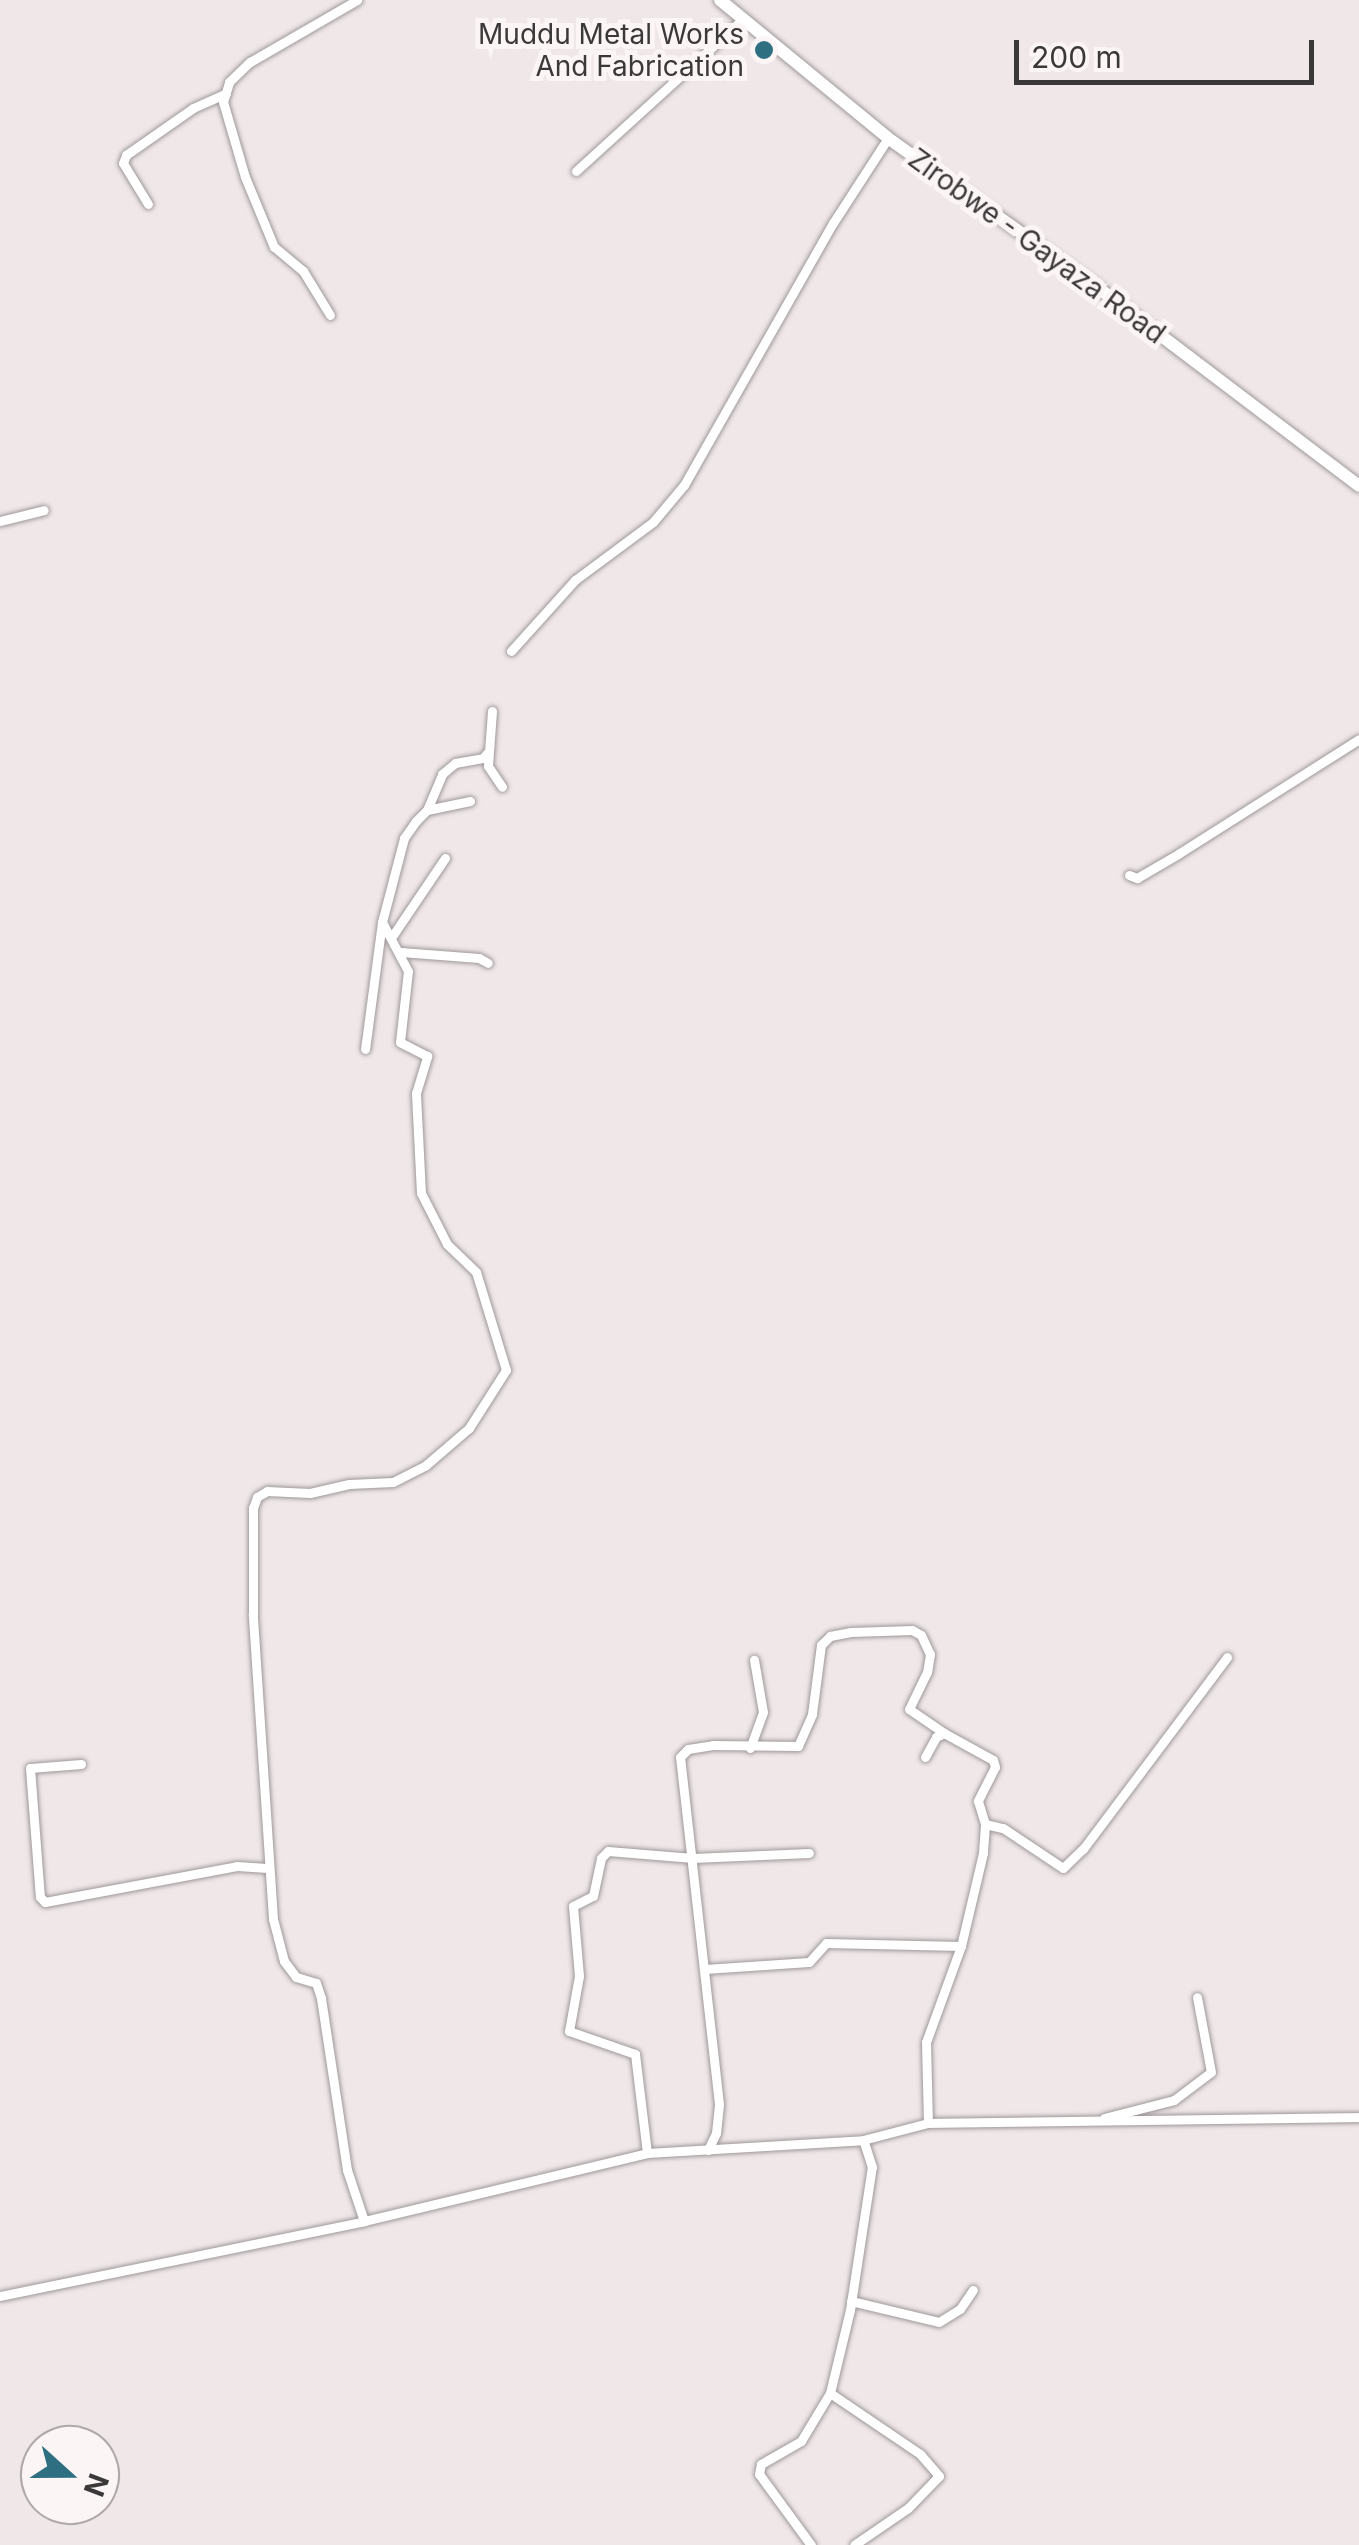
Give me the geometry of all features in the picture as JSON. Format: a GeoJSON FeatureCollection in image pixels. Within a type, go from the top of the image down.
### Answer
{"type":"FeatureCollection","features":[{"type":"Feature","properties":{"kind":"street"},"geometry":{"type":"LineString","coordinates":[[330,314],[303,271],[274,248],[260,218],[224,108],[234,76],[250,62],[357,0]]}},
{"type":"Feature","properties":{"kind":"street","name":"Zirobwe - Gayaza Road"},"geometry":{"type":"LineString","coordinates":[[720,0],[888,138],[1094,284],[1359,486]]}},
{"type":"Feature","properties":{"kind":"street"},"geometry":{"type":"LineString","coordinates":[[576,171],[744,18]]}},
{"type":"Feature","properties":{"kind":"street"},"geometry":{"type":"LineString","coordinates":[[148,204],[123,163],[126,156],[193,108],[226,93]]}},
{"type":"Feature","properties":{"kind":"street"},"geometry":{"type":"LineString","coordinates":[[511,651],[574,580],[653,522],[684,484],[797,284],[888,138]]}},
{"type":"Feature","properties":{"kind":"street"},"geometry":{"type":"LineString","coordinates":[[0,521],[44,510]]}},
{"type":"Feature","properties":{"kind":"street"},"geometry":{"type":"LineString","coordinates":[[492,711],[488,766],[502,788]]}},
{"type":"Feature","properties":{"kind":"street"},"geometry":{"type":"LineString","coordinates":[[1130,875],[1137,878],[1178,854],[1359,739]]}},
{"type":"Feature","properties":{"kind":"street"},"geometry":{"type":"LineString","coordinates":[[365,1049],[382,922],[404,838],[426,810],[442,774],[456,763],[484,758],[487,754]]}},
{"type":"Feature","properties":{"kind":"street"},"geometry":{"type":"LineString","coordinates":[[426,810],[470,801]]}},
{"type":"Feature","properties":{"kind":"street"},"geometry":{"type":"LineString","coordinates":[[392,935],[445,858]]}},
{"type":"Feature","properties":{"kind":"street"},"geometry":{"type":"LineString","coordinates":[[364,2221],[348,2170],[322,1998],[316,1983],[296,1977],[284,1961],[273,1919],[253,1614],[253,1508],[257,1497],[267,1491],[310,1493],[349,1484],[392,1482],[426,1465],[468,1428],[506,1370],[476,1272],[446,1244],[422,1193],[416,1093],[427,1056],[400,1042],[408,971],[382,922]]}},
{"type":"Feature","properties":{"kind":"street"},"geometry":{"type":"LineString","coordinates":[[401,952],[447,954],[488,963]]}},
{"type":"Feature","properties":{"kind":"street"},"geometry":{"type":"LineString","coordinates":[[708,2150],[716,2133],[719,2104],[680,1757],[688,1749],[713,1745],[798,1746],[812,1714],[821,1644],[830,1636],[850,1632],[912,1630],[921,1635],[930,1654],[927,1672],[909,1709],[992,1760],[994,1767],[978,1802],[985,1824],[983,1853],[961,1946],[926,2042],[928,2123]]}},
{"type":"Feature","properties":{"kind":"street"},"geometry":{"type":"LineString","coordinates":[[985,1824],[1003,1828],[1063,1868],[1083,1849],[1227,1657]]}},
{"type":"Feature","properties":{"kind":"street"},"geometry":{"type":"LineString","coordinates":[[750,1748],[763,1712],[754,1660]]}},
{"type":"Feature","properties":{"kind":"street"},"geometry":{"type":"LineString","coordinates":[[926,1757],[936,1737],[944,1733]]}},
{"type":"Feature","properties":{"kind":"street"},"geometry":{"type":"LineString","coordinates":[[80,1764],[30,1768],[40,1897],[45,1902],[168,1876],[237,1866],[267,1868]]}},
{"type":"Feature","properties":{"kind":"street"},"geometry":{"type":"LineString","coordinates":[[647,2154],[635,2054],[569,2031],[579,1976],[572,1906],[593,1896],[608,1850],[693,1858],[809,1853]]}},
{"type":"Feature","properties":{"kind":"street"},"geometry":{"type":"LineString","coordinates":[[705,1970],[809,1962],[826,1943],[961,1946]]}},
{"type":"Feature","properties":{"kind":"street"},"geometry":{"type":"LineString","coordinates":[[1102,2119],[1120,2111],[1174,2100],[1211,2072],[1197,1997]]}},
{"type":"Feature","properties":{"kind":"street"},"geometry":{"type":"LineString","coordinates":[[0,2296],[364,2221],[647,2154],[864,2140],[928,2123],[1359,2117]]}},
{"type":"Feature","properties":{"kind":"street"},"geometry":{"type":"LineString","coordinates":[[811,2545],[759,2474],[761,2464],[801,2441],[830,2393],[851,2301],[872,2167],[864,2140]]}},
{"type":"Feature","properties":{"kind":"street"},"geometry":{"type":"LineString","coordinates":[[851,2301],[939,2322],[960,2310],[973,2290]]}},
{"type":"Feature","properties":{"kind":"street"},"geometry":{"type":"LineString","coordinates":[[830,2393],[920,2454],[939,2476],[908,2508],[854,2545]]}},
{"type":"Feature","properties":{"kind":"place","name":"Muddu Metal Works And Fabrication"},"geometry":{"type":"Point","coordinates":[764,50]}}]}
